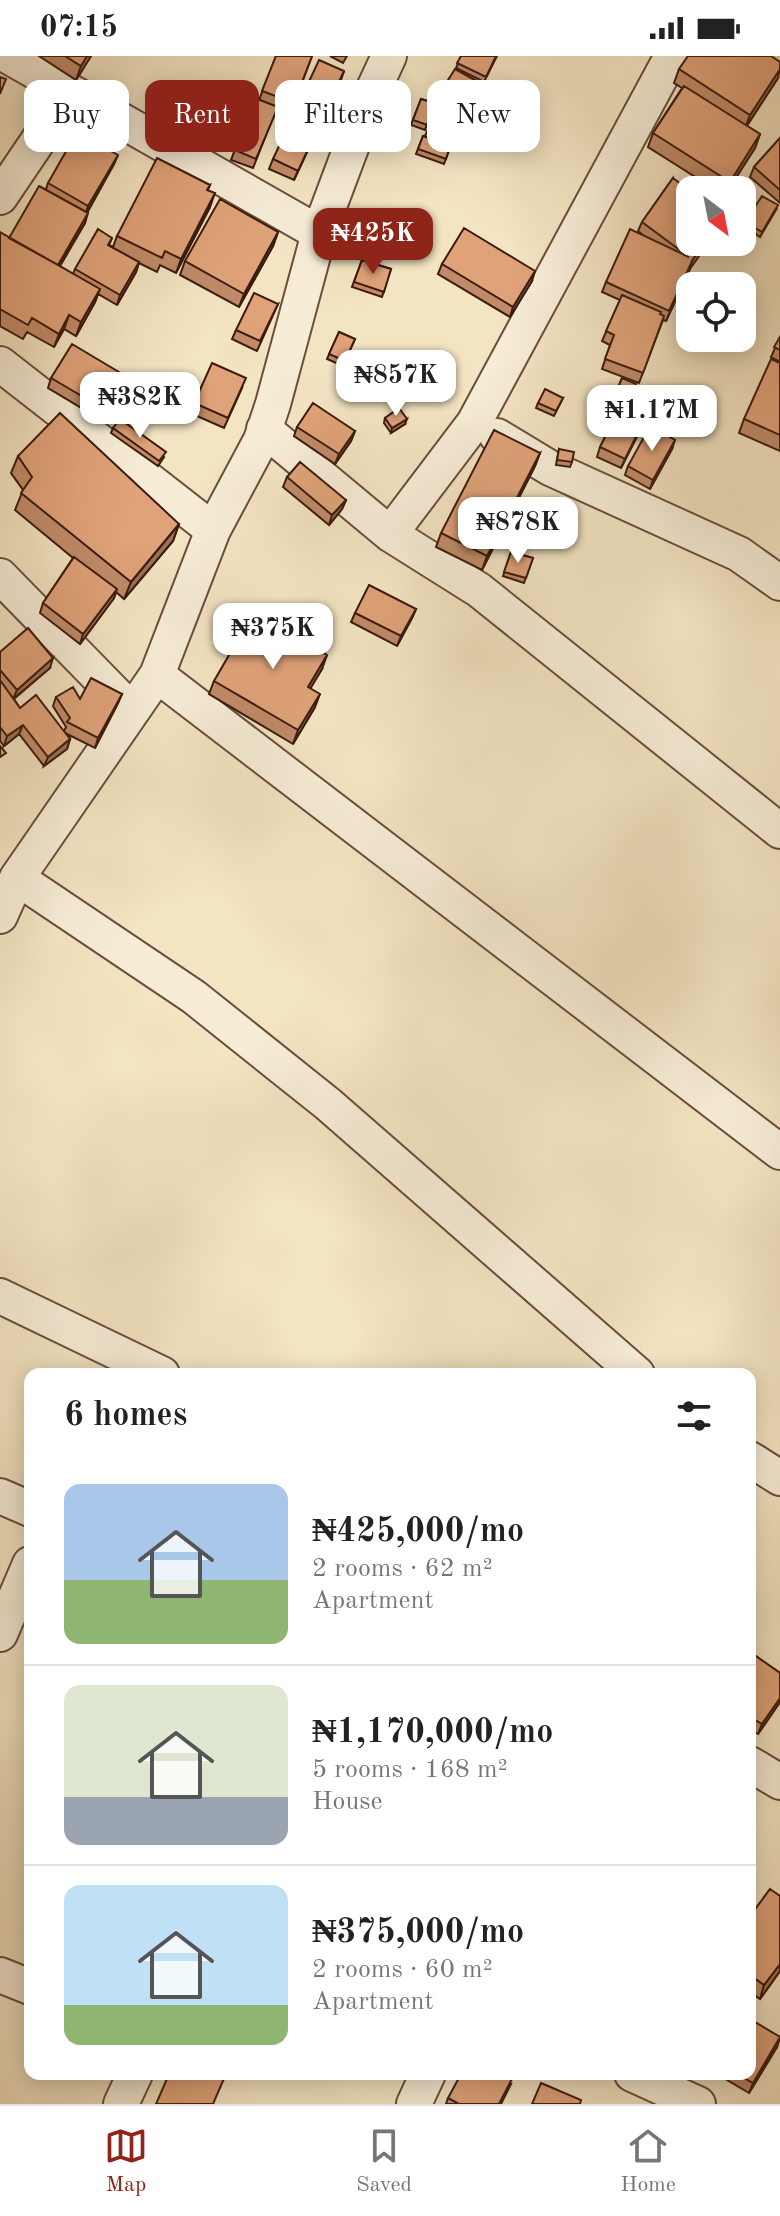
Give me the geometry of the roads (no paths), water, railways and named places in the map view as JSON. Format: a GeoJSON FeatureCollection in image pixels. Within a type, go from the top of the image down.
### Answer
{"type":"FeatureCollection","features":[{"type":"Feature","properties":{"kind":"street"},"geometry":{"type":"LineString","coordinates":[[8,56],[50,80]]}},
{"type":"Feature","properties":{"kind":"street"},"geometry":{"type":"LineString","coordinates":[[0,916],[17,878],[157,675],[213,530],[261,440],[319,233],[370,97],[389,56]]}},
{"type":"Feature","properties":{"kind":"street"},"geometry":{"type":"LineString","coordinates":[[390,534],[474,423],[672,56]]}},
{"type":"Feature","properties":{"kind":"street"},"geometry":{"type":"LineString","coordinates":[[129,125],[319,233]]}},
{"type":"Feature","properties":{"kind":"street"},"geometry":{"type":"LineString","coordinates":[[0,197],[30,152]]}},
{"type":"Feature","properties":{"kind":"street"},"geometry":{"type":"LineString","coordinates":[[0,364],[213,530]]}},
{"type":"Feature","properties":{"kind":"street"},"geometry":{"type":"LineString","coordinates":[[474,423],[550,468],[739,554],[780,583]]}},
{"type":"Feature","properties":{"kind":"street"},"geometry":{"type":"LineString","coordinates":[[264,429],[390,534],[479,590],[780,831]]}},
{"type":"Feature","properties":{"kind":"street"},"geometry":{"type":"LineString","coordinates":[[0,576],[131,710]]}},
{"type":"Feature","properties":{"kind":"street"},"geometry":{"type":"LineString","coordinates":[[157,675],[780,1152]]}},
{"type":"Feature","properties":{"kind":"street"},"geometry":{"type":"LineString","coordinates":[[17,878],[194,997],[328,1104],[630,1368]]}},
{"type":"Feature","properties":{"kind":"street"},"geometry":{"type":"LineString","coordinates":[[0,1296],[150,1368]]}},
{"type":"Feature","properties":{"kind":"street"},"geometry":{"type":"LineString","coordinates":[[756,1463],[780,1478]]}},
{"type":"Feature","properties":{"kind":"street"},"geometry":{"type":"LineString","coordinates":[[0,1496],[24,1506]]}},
{"type":"Feature","properties":{"kind":"street"},"geometry":{"type":"LineString","coordinates":[[0,1634],[16,1582]]}},
{"type":"Feature","properties":{"kind":"street"},"geometry":{"type":"LineString","coordinates":[[756,1768],[780,1782]]}},
{"type":"Feature","properties":{"kind":"street"},"geometry":{"type":"LineString","coordinates":[[0,1975],[24,1985]]}},
{"type":"Feature","properties":{"kind":"street"},"geometry":{"type":"LineString","coordinates":[[121,2104],[132,2080]]}},
{"type":"Feature","properties":{"kind":"street"},"geometry":{"type":"LineString","coordinates":[[414,2104],[425,2080]]}},
{"type":"Feature","properties":{"kind":"street"},"geometry":{"type":"LineString","coordinates":[[645,2080],[698,2104]]}}]}
